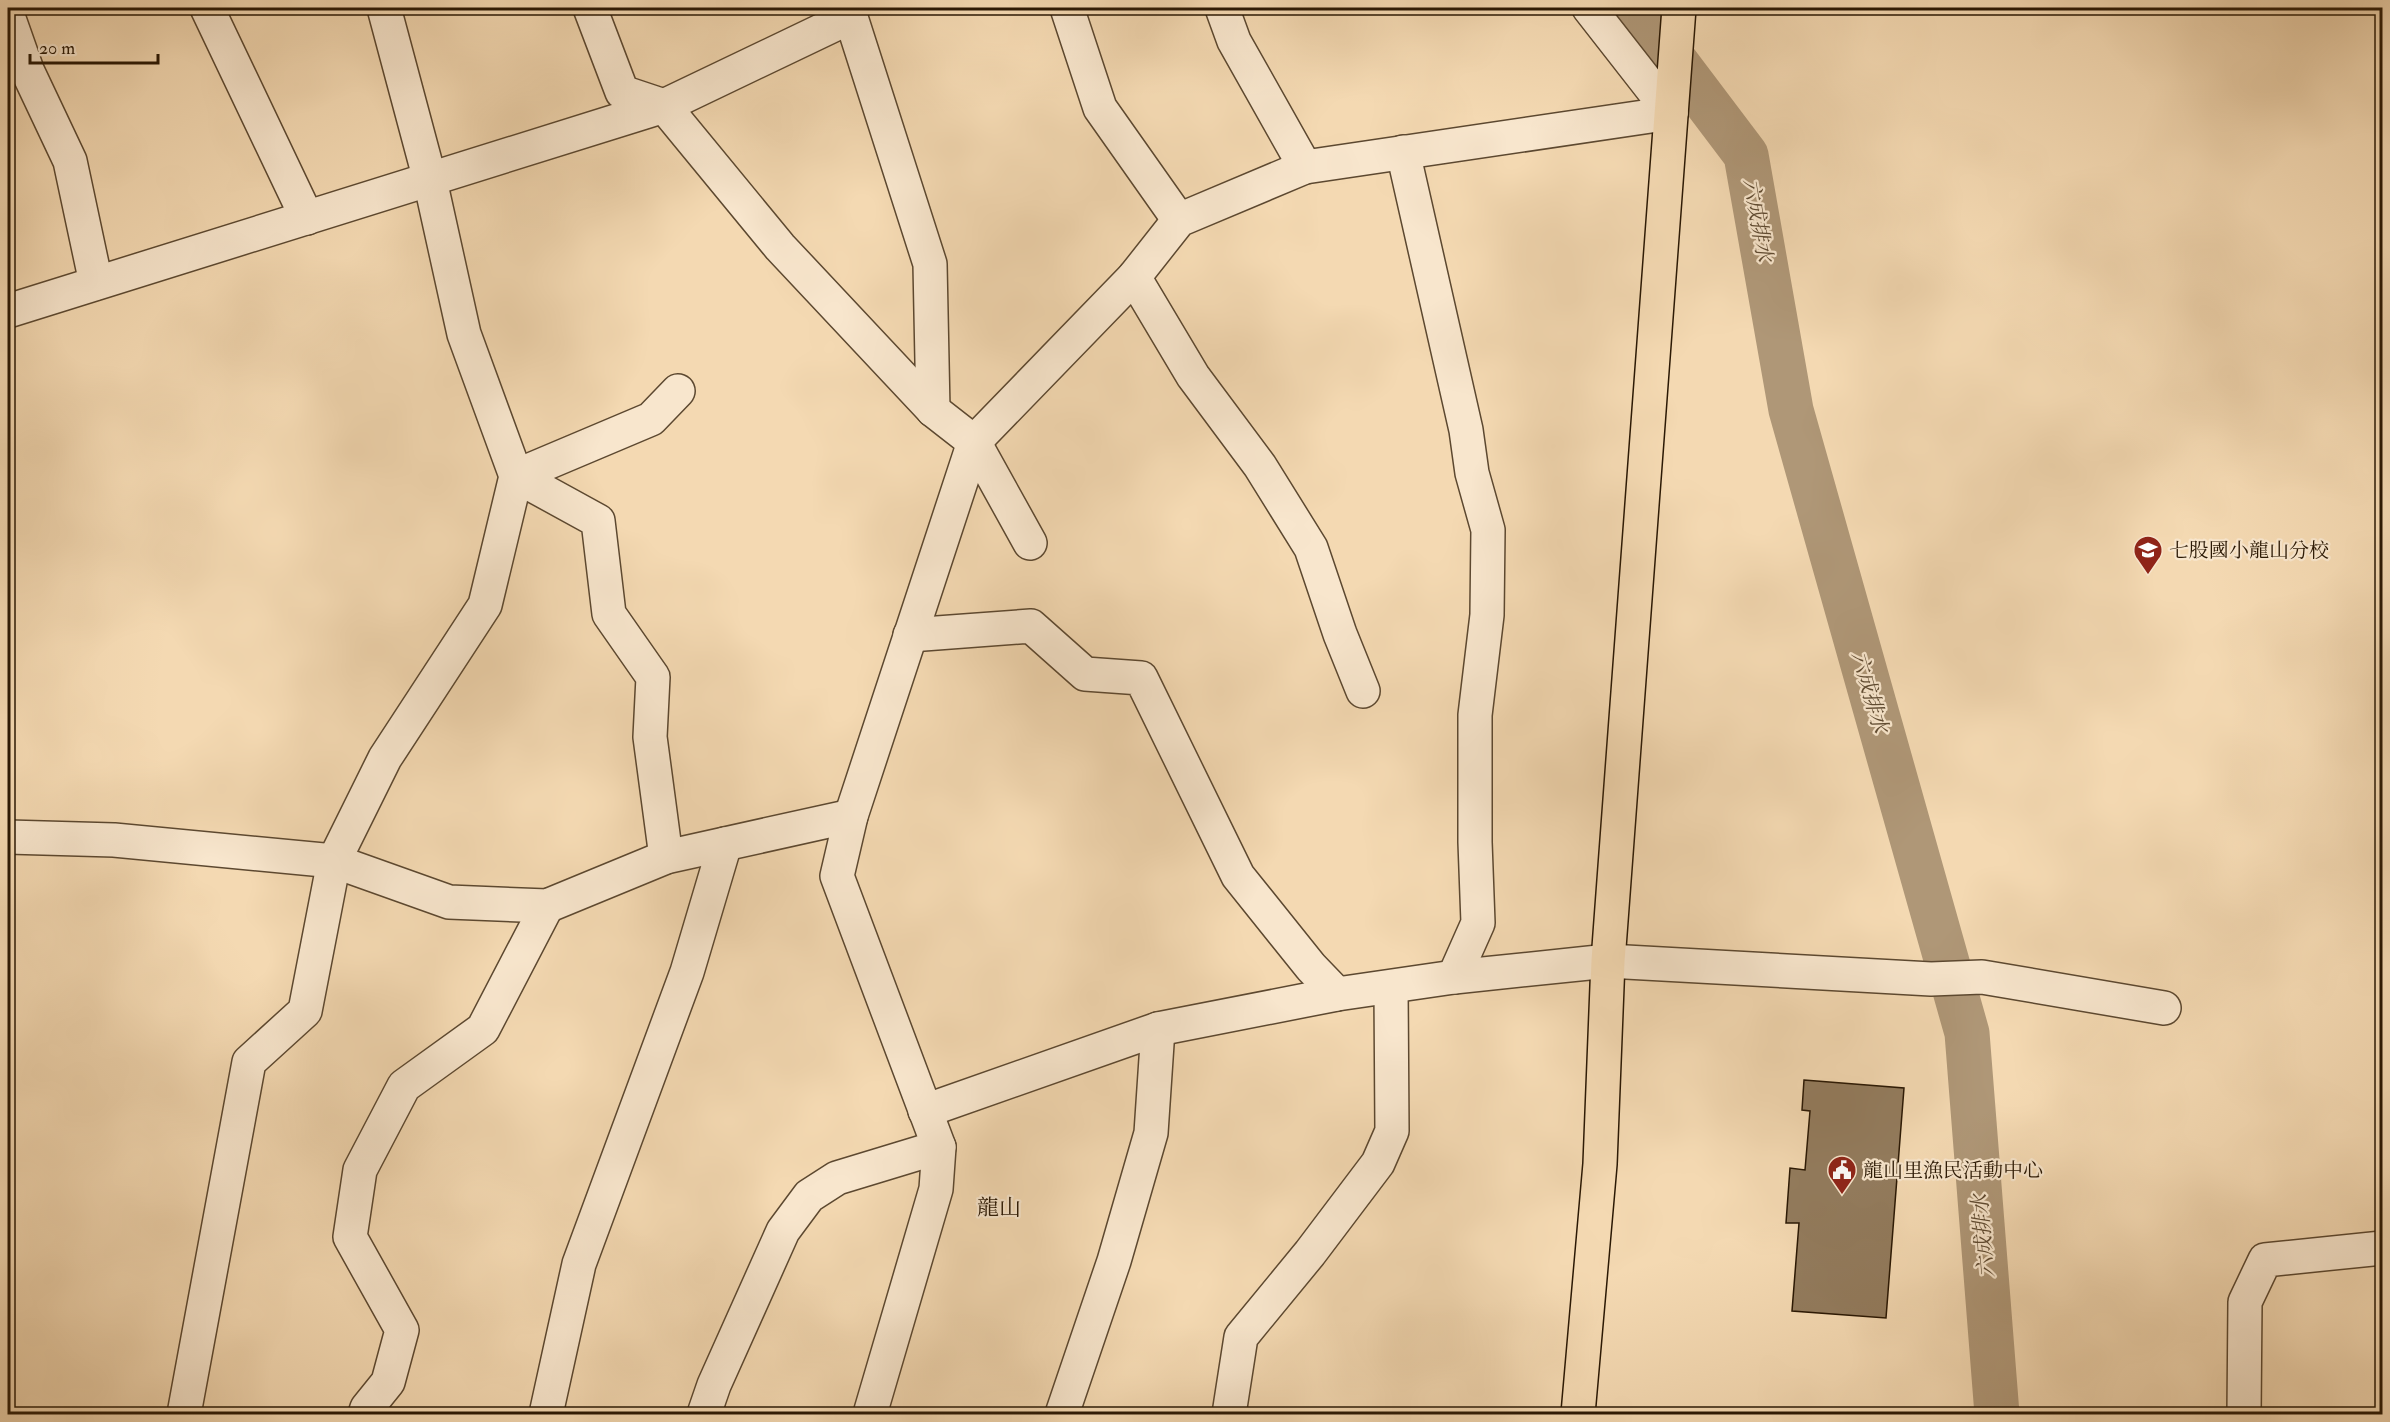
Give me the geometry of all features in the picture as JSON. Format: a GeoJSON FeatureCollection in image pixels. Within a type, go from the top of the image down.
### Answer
{"type":"FeatureCollection","features":[{"type":"Feature","properties":{"kind":"main road"},"geometry":{"type":"LineString","coordinates":[[1578,1414],[1600,1164],[1608,961],[1679,8]]}},
{"type":"Feature","properties":{"kind":"lane"},"geometry":{"type":"LineString","coordinates":[[207,8],[307,218]]}},
{"type":"Feature","properties":{"kind":"lane"},"geometry":{"type":"LineString","coordinates":[[184,1414],[249,1062],[305,1011],[334,861],[385,758],[485,605],[516,476],[464,334],[430,180],[384,8]]}},
{"type":"Feature","properties":{"kind":"lane"},"geometry":{"type":"LineString","coordinates":[[590,8],[622,92],[664,106],[780,247],[933,410],[975,442],[1030,543]]}},
{"type":"Feature","properties":{"kind":"lane"},"geometry":{"type":"LineString","coordinates":[[1067,8],[1100,108],[1179,220]]}},
{"type":"Feature","properties":{"kind":"lane"},"geometry":{"type":"LineString","coordinates":[[1222,8],[1234,40],[1305,166]]}},
{"type":"Feature","properties":{"kind":"lane"},"geometry":{"type":"LineString","coordinates":[[870,1414],[936,1189],[939,1147],[837,876],[851,816],[975,442],[1134,277],[1179,220],[1305,166],[1671,113],[1589,8]]}},
{"type":"Feature","properties":{"kind":"lane"},"geometry":{"type":"LineString","coordinates":[[8,311],[664,106],[849,12],[930,264],[933,410]]}},
{"type":"Feature","properties":{"kind":"lane"},"geometry":{"type":"LineString","coordinates":[[8,16],[27,70],[70,161],[96,283]]}},
{"type":"Feature","properties":{"kind":"lane"},"geometry":{"type":"LineString","coordinates":[[1403,152],[1466,430],[1472,473],[1488,530],[1487,615],[1475,715],[1474,832],[1478,923],[1454,977]]}},
{"type":"Feature","properties":{"kind":"lane"},"geometry":{"type":"LineString","coordinates":[[1134,277],[1193,376],[1260,466],[1311,548],[1340,634],[1363,691]]}},
{"type":"Feature","properties":{"kind":"lane"},"geometry":{"type":"LineString","coordinates":[[516,476],[651,419],[678,391]]}},
{"type":"Feature","properties":{"kind":"lane"},"geometry":{"type":"LineString","coordinates":[[516,476],[598,521],[609,614],[653,677],[650,737],[666,857]]}},
{"type":"Feature","properties":{"kind":"lane"},"geometry":{"type":"LineString","coordinates":[[910,635],[1031,627],[1085,674],[1141,678],[1238,876],[1311,967],[1337,994]]}},
{"type":"Feature","properties":{"kind":"lane"},"geometry":{"type":"LineString","coordinates":[[8,837],[114,840],[334,861],[449,902],[547,906],[666,857],[851,816]]}},
{"type":"Feature","properties":{"kind":"lane"},"geometry":{"type":"LineString","coordinates":[[546,1414],[579,1264],[687,972],[725,844]]}},
{"type":"Feature","properties":{"kind":"lane"},"geometry":{"type":"LineString","coordinates":[[365,1414],[367,1408],[388,1382],[402,1330],[350,1238],[360,1170],[404,1086],[483,1029],[547,906]]}},
{"type":"Feature","properties":{"kind":"lane"},"geometry":{"type":"LineString","coordinates":[[925,1111],[1158,1029],[1337,994],[1391,988],[1454,977],[1608,961],[1931,979],[1982,977],[2164,1008]]}},
{"type":"Feature","properties":{"kind":"lane"},"geometry":{"type":"LineString","coordinates":[[1229,1414],[1241,1337],[1310,1253],[1378,1163],[1392,1131],[1391,988]]}},
{"type":"Feature","properties":{"kind":"lane"},"geometry":{"type":"LineString","coordinates":[[1062,1414],[1113,1261],[1151,1133],[1158,1029]]}},
{"type":"Feature","properties":{"kind":"lane"},"geometry":{"type":"LineString","coordinates":[[704,1414],[714,1385],[783,1231],[809,1196],[837,1178],[939,1147]]}},
{"type":"Feature","properties":{"kind":"lane"},"geometry":{"type":"LineString","coordinates":[[2244,1414],[2245,1302],[2265,1260],[2382,1248]]}},
{"type":"Feature","properties":{"kind":"building","name":"龍山里漁民活動中心"},"geometry":{"type":"Polygon","coordinates":[[[1804,1080],[1904,1088],[1886,1318],[1792,1311],[1799,1223],[1786,1223],[1790,1168],[1805,1170],[1810,1111],[1802,1110],[1804,1080]]]}},
{"type":"Feature","properties":{"kind":"waterway","name":"六成排水"},"geometry":{"type":"LineString","coordinates":[[1635,8],[1746,155],[1791,410],[1967,1033],[1997,1414]]}},
{"type":"Feature","properties":{"kind":"place","name":"七股國小龍山分校"},"geometry":{"type":"Point","coordinates":[2148,576]}},
{"type":"Feature","properties":{"kind":"place","name":"龍山里漁民活動中心"},"geometry":{"type":"Point","coordinates":[1842,1196]}},
{"type":"Feature","properties":{"kind":"district","name":"龍山"},"geometry":{"type":"Point","coordinates":[999,1207]}}]}
